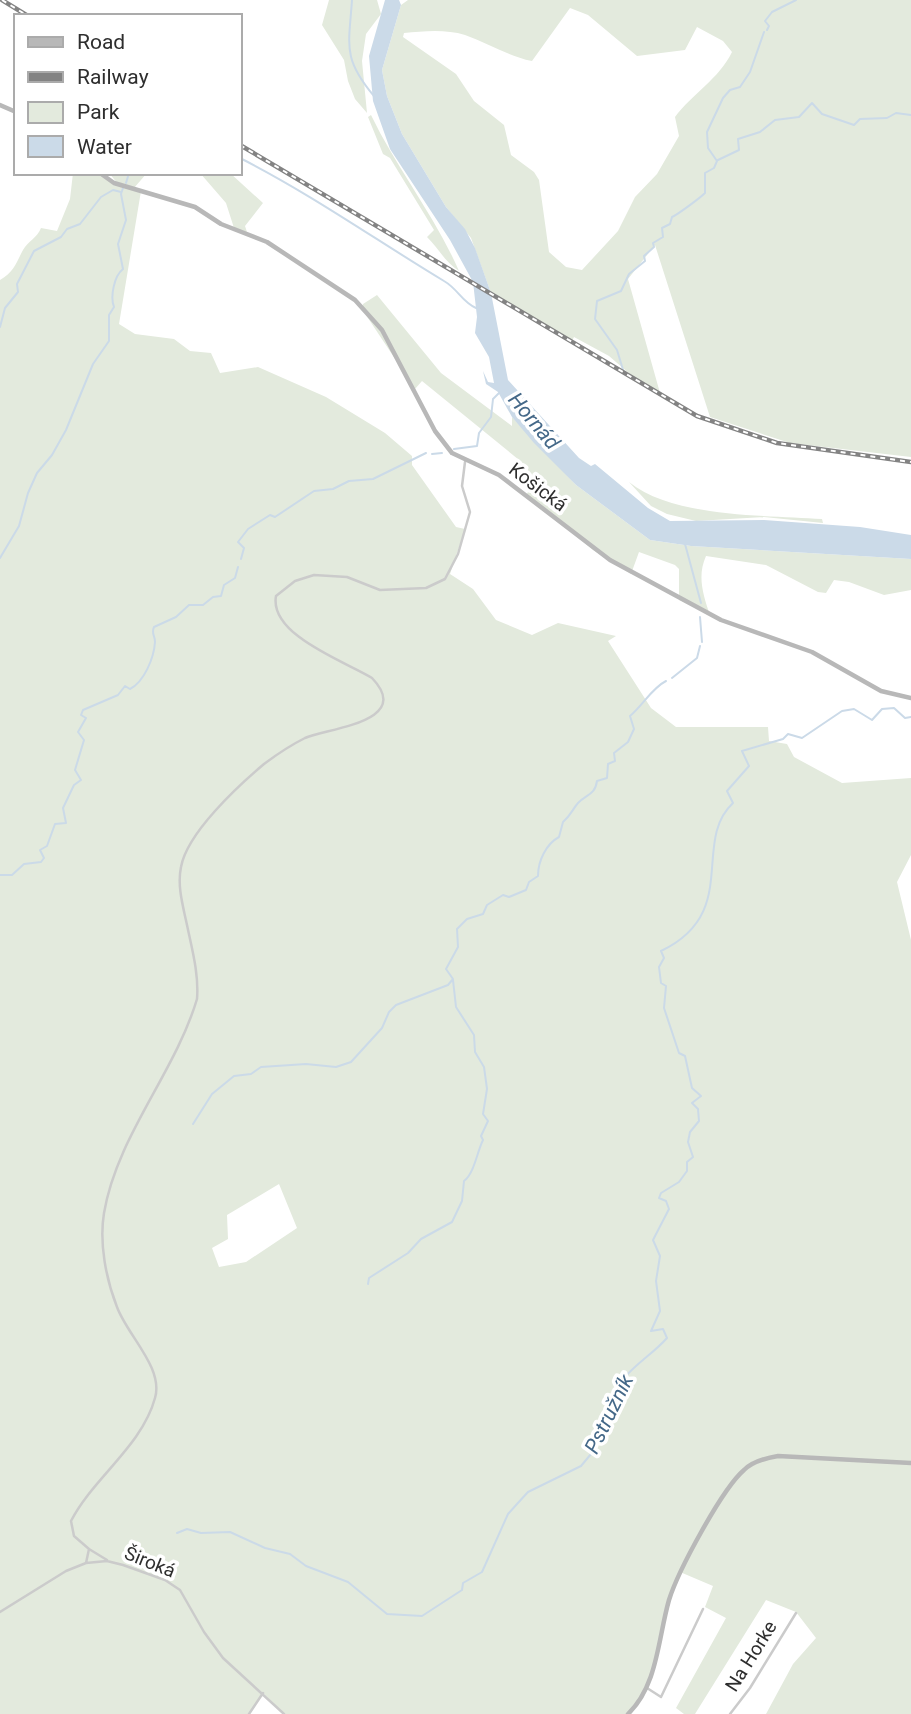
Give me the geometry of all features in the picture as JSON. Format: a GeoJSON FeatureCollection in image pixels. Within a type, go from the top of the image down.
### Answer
{"type":"FeatureCollection","features":[{"type":"Feature","properties":{"kind":"street","name":"Košická"},"geometry":{"type":"LineString","coordinates":[[104,175],[132,189],[176,200],[267,242],[355,300],[382,330],[435,431],[450,451],[466,462],[499,475],[610,560],[698,609],[742,629],[812,652],[881,691],[911,698]]}},
{"type":"Feature","properties":{"kind":"street"},"geometry":{"type":"LineString","coordinates":[[109,1561],[74,1536],[71,1521],[142,1425],[156,1395],[154,1374],[117,1308],[110,1287],[102,1234],[104,1214],[116,1172],[197,999],[195,968],[179,881],[181,865],[194,837],[264,764],[304,738],[365,721],[380,707],[383,697],[380,686],[357,668],[309,646],[276,611],[275,596],[295,581],[314,575],[347,577],[380,590],[426,588],[445,579],[458,554],[470,512],[462,486],[466,462]]}},
{"type":"Feature","properties":{"kind":"street"},"geometry":{"type":"LineString","coordinates":[[628,1714],[647,1688],[668,1604],[680,1572],[744,1469],[762,1459],[778,1456],[911,1463]]}},
{"type":"Feature","properties":{"kind":"street"},"geometry":{"type":"LineString","coordinates":[[86,1563],[89,1549]]}},
{"type":"Feature","properties":{"kind":"street","name":"Široká"},"geometry":{"type":"LineString","coordinates":[[0,1612],[66,1571],[86,1563],[109,1561],[177,1588],[223,1658],[239,1676],[263,1692],[284,1714]]}},
{"type":"Feature","properties":{"kind":"street"},"geometry":{"type":"LineString","coordinates":[[647,1688],[661,1696],[704,1609]]}},
{"type":"Feature","properties":{"kind":"street","name":"Na Horke"},"geometry":{"type":"LineString","coordinates":[[730,1714],[750,1688],[796,1614]]}},
{"type":"Feature","properties":{"kind":"street"},"geometry":{"type":"LineString","coordinates":[[249,1714],[263,1692]]}},
{"type":"Feature","properties":{"kind":"green space"},"geometry":{"type":"Polygon","coordinates":[[[329,0],[377,0],[381,14],[366,34],[362,61],[367,113],[355,99],[344,60],[322,25],[329,0]]]}},
{"type":"Feature","properties":{"kind":"green space"},"geometry":{"type":"Polygon","coordinates":[[[408,0],[911,0],[911,457],[790,443],[710,417],[655,245],[628,279],[660,393],[631,375],[609,356],[574,337],[572,341],[491,293],[471,238],[446,207],[402,134],[387,96],[382,70],[401,5],[408,0]],[[570,8],[532,61],[458,33],[404,33],[403,37],[456,74],[474,101],[504,125],[511,155],[534,172],[539,180],[549,252],[566,267],[582,270],[618,231],[635,197],[657,174],[679,136],[675,117],[713,78],[732,52],[723,41],[697,27],[685,50],[637,56],[588,15],[570,8]]]}},
{"type":"Feature","properties":{"kind":"green space"},"geometry":{"type":"Polygon","coordinates":[[[371,115],[439,231],[459,271],[427,237],[434,230],[390,158],[383,154],[368,117],[371,115]]]}},
{"type":"Feature","properties":{"kind":"green space"},"geometry":{"type":"Polygon","coordinates":[[[73,175],[102,175],[118,184],[111,175],[145,175],[134,188],[141,191],[119,324],[135,334],[174,339],[190,351],[211,353],[220,373],[258,367],[326,397],[385,433],[412,456],[412,465],[456,527],[465,529],[450,574],[473,589],[496,620],[532,635],[558,623],[616,636],[608,641],[651,708],[676,727],[768,727],[769,741],[787,744],[794,757],[842,783],[911,778],[911,855],[897,882],[911,940],[911,1714],[766,1714],[793,1664],[816,1638],[796,1612],[766,1600],[695,1714],[684,1714],[676,1708],[726,1618],[705,1607],[713,1586],[680,1572],[670,1597],[647,1688],[628,1714],[284,1714],[263,1693],[249,1714],[0,1714],[0,280],[12,270],[25,247],[41,228],[57,231],[70,199],[73,175]],[[279,1184],[227,1215],[228,1239],[212,1248],[219,1267],[246,1262],[297,1228],[279,1184]]]}},
{"type":"Feature","properties":{"kind":"green space"},"geometry":{"type":"Polygon","coordinates":[[[202,175],[232,175],[263,203],[245,226],[247,232],[234,228],[226,203],[202,175]]]}},
{"type":"Feature","properties":{"kind":"green space"},"geometry":{"type":"Polygon","coordinates":[[[377,295],[441,373],[512,426],[512,417],[576,485],[650,540],[691,546],[911,559],[911,590],[884,595],[849,582],[834,580],[826,593],[818,592],[766,565],[706,556],[701,578],[710,615],[679,600],[679,569],[675,565],[639,552],[631,574],[593,550],[526,495],[533,485],[524,464],[422,381],[415,389],[362,309],[363,304],[377,295]]]}},
{"type":"Feature","properties":{"kind":"green space"},"geometry":{"type":"Polygon","coordinates":[[[629,482],[648,494],[695,508],[748,515],[822,519],[823,523],[764,517],[696,521],[667,514],[651,506],[629,482]]]}},
{"type":"Feature","properties":{"kind":"water","name":"Hornád"},"geometry":{"type":"Polygon","coordinates":[[[385,0],[399,0],[401,5],[382,70],[387,96],[402,134],[446,207],[465,229],[475,248],[491,293],[508,380],[579,458],[591,466],[595,464],[648,508],[670,521],[764,520],[860,527],[911,535],[911,559],[691,546],[650,540],[576,485],[534,443],[512,417],[498,392],[486,384],[483,371],[488,382],[494,383],[489,357],[475,333],[477,317],[473,282],[450,240],[390,149],[373,101],[369,56],[385,0]]]}},
{"type":"Feature","properties":{"kind":"waterway"},"geometry":{"type":"LineString","coordinates":[[352,0],[349,40],[352,61],[374,96]]}},
{"type":"Feature","properties":{"kind":"waterway"},"geometry":{"type":"LineString","coordinates":[[767,30],[769,26],[765,21],[772,12],[796,0]]}},
{"type":"Feature","properties":{"kind":"waterway"},"geometry":{"type":"LineString","coordinates":[[624,373],[617,350],[595,319],[597,301],[621,291],[629,274],[645,261],[644,256],[654,247],[653,243],[663,237],[662,228],[670,224],[672,217],[705,193],[705,173],[714,168],[717,161],[708,148],[707,132],[723,98],[730,90],[740,87],[750,72],[764,32]]}},
{"type":"Feature","properties":{"kind":"waterway"},"geometry":{"type":"LineString","coordinates":[[718,160],[739,150],[738,139],[760,132],[775,120],[799,117],[812,103],[822,114],[854,125],[860,119],[887,118],[896,113],[911,115]]}},
{"type":"Feature","properties":{"kind":"waterway"},"geometry":{"type":"LineString","coordinates":[[242,159],[318,202],[444,281],[476,308]]}},
{"type":"Feature","properties":{"kind":"waterway"},"geometry":{"type":"LineString","coordinates":[[126,183],[128,175]]}},
{"type":"Feature","properties":{"kind":"waterway"},"geometry":{"type":"LineString","coordinates":[[0,558],[19,526],[37,473],[52,455],[66,430],[93,364],[109,341],[109,315],[114,307],[114,287],[117,276],[123,269],[118,244],[126,220],[121,194],[123,188]]}},
{"type":"Feature","properties":{"kind":"waterway"},"geometry":{"type":"LineString","coordinates":[[0,327],[5,308],[18,292],[17,284],[34,251],[61,237],[67,229],[80,224],[101,197],[113,190],[121,192]]}},
{"type":"Feature","properties":{"kind":"waterway","name":"Hornád"},"geometry":{"type":"LineString","coordinates":[[454,449],[477,446],[479,433],[491,417],[493,399],[499,393]]}},
{"type":"Feature","properties":{"kind":"waterway"},"geometry":{"type":"LineString","coordinates":[[241,559],[244,548],[238,542],[248,529],[270,515],[275,517],[314,491],[333,489],[349,481],[373,479],[426,453]]}},
{"type":"Feature","properties":{"kind":"waterway"},"geometry":{"type":"LineString","coordinates":[[432,454],[442,453]]}},
{"type":"Feature","properties":{"kind":"waterway"},"geometry":{"type":"LineString","coordinates":[[685,544],[701,603]]}},
{"type":"Feature","properties":{"kind":"waterway"},"geometry":{"type":"LineString","coordinates":[[0,875],[12,875],[24,864],[41,862],[44,858],[40,850],[47,846],[55,824],[66,823],[63,808],[74,785],[81,780],[75,770],[84,740],[78,732],[86,718],[81,715],[83,710],[118,695],[125,686],[130,689],[135,686],[144,675],[153,655],[154,627],[176,617],[189,605],[203,605],[213,597],[221,596],[224,585],[235,578],[238,567]]}},
{"type":"Feature","properties":{"kind":"waterway"},"geometry":{"type":"LineString","coordinates":[[700,617],[702,642]]}},
{"type":"Feature","properties":{"kind":"waterway"},"geometry":{"type":"LineString","coordinates":[[672,678],[697,658],[700,646]]}},
{"type":"Feature","properties":{"kind":"waterway"},"geometry":{"type":"LineString","coordinates":[[193,1124],[212,1094],[234,1076],[251,1074],[261,1067],[306,1064],[336,1067],[351,1062],[382,1028],[389,1012],[396,1005],[448,985],[453,979],[446,969],[458,947],[457,929],[467,919],[483,914],[487,905],[503,895],[509,897],[526,890],[529,882],[538,876],[544,854],[550,844],[559,837],[563,822],[578,803],[592,792],[597,781],[607,778],[608,764],[615,761],[614,753],[628,742],[634,729],[630,716],[666,681]]}},
{"type":"Feature","properties":{"kind":"waterway","name":"Pstružník"},"geometry":{"type":"LineString","coordinates":[[177,1533],[187,1529],[201,1533],[230,1532],[265,1548],[290,1554],[306,1566],[348,1582],[387,1614],[422,1616],[462,1590],[463,1583],[482,1572],[508,1514],[528,1492],[581,1466],[591,1454],[602,1416],[611,1409],[618,1386],[667,1338],[663,1329],[651,1331],[660,1311],[656,1281],[660,1256],[653,1240],[669,1209],[666,1201],[659,1198],[661,1193],[679,1182],[687,1171],[687,1162],[693,1157],[688,1142],[690,1132],[699,1121],[698,1109],[692,1103],[701,1096],[692,1088],[685,1056],[679,1053],[664,1008],[666,986],[661,983],[659,967],[664,958],[661,951],[685,935],[700,917],[708,898],[715,837],[721,819],[733,803],[727,791],[749,766],[742,751],[783,739],[788,734],[802,738],[842,711],[854,709],[872,720],[882,709],[894,708],[905,718],[911,717]]}},
{"type":"Feature","properties":{"kind":"waterway"},"geometry":{"type":"LineString","coordinates":[[368,1284],[369,1278],[408,1253],[421,1239],[452,1222],[462,1201],[464,1181],[473,1168],[483,1140],[481,1136],[488,1121],[483,1114],[487,1089],[484,1067],[475,1052],[474,1035],[456,1007],[453,980]]}},
{"type":"Feature","properties":{"kind":"railway"},"geometry":{"type":"LineString","coordinates":[[2,0],[25,14]]}},
{"type":"Feature","properties":{"kind":"railway"},"geometry":{"type":"LineString","coordinates":[[242,146],[697,416],[777,443],[911,462]]}}]}
